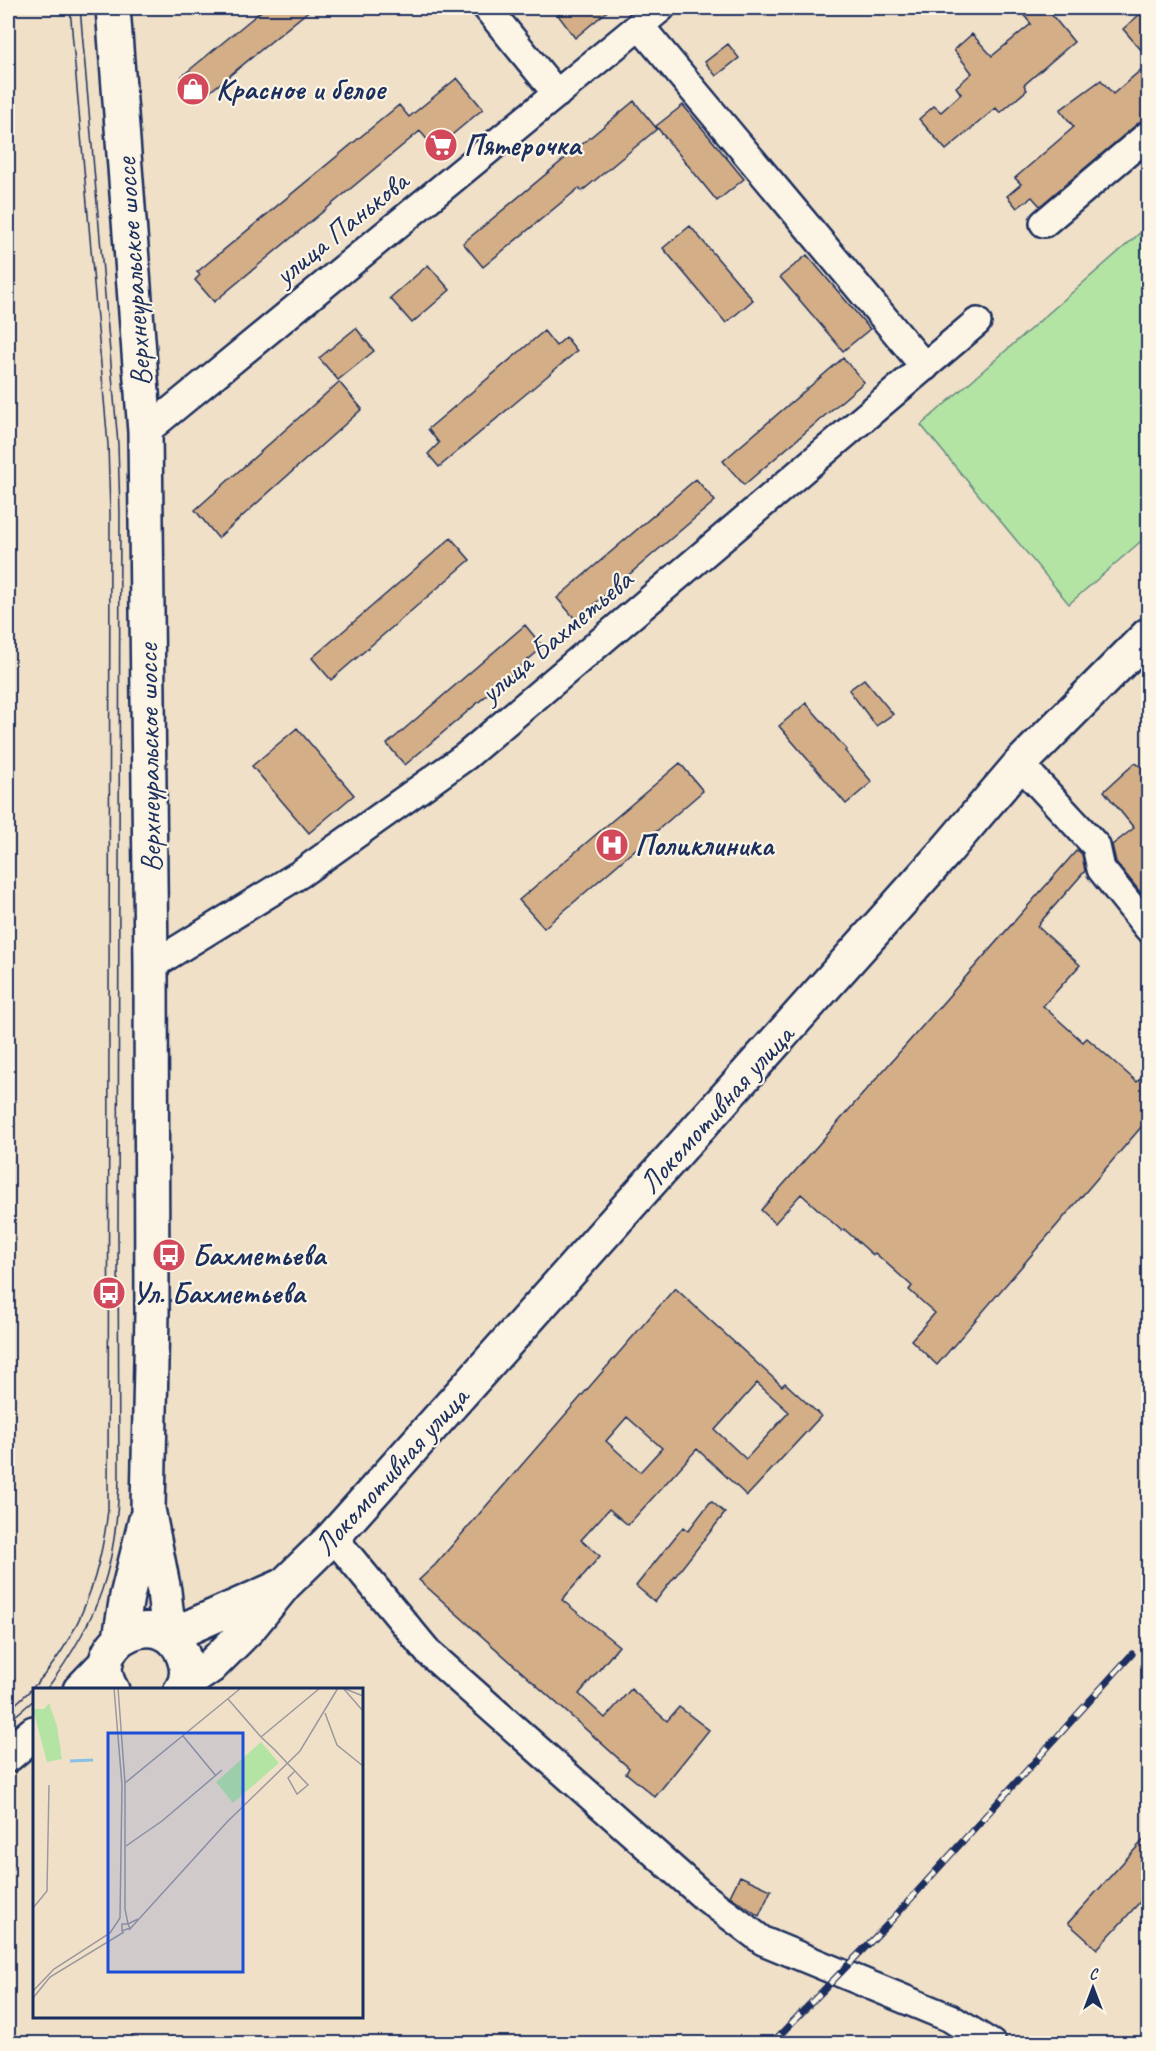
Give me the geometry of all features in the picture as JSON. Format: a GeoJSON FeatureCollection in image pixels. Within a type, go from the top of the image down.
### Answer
{"type":"FeatureCollection","features":[{"type":"Feature","properties":{"kind":"main road","name":"Верхнеуральское шоссе"},"geometry":{"type":"LineString","coordinates":[[113,8],[145,432],[152,1313],[148,1509]]}},
{"type":"Feature","properties":{"kind":"main road","name":"Локомотивная улица"},"geometry":{"type":"LineString","coordinates":[[284,1585],[333,1537],[945,852],[1020,764],[1149,635]]}},
{"type":"Feature","properties":{"kind":"main road"},"geometry":{"type":"LineString","coordinates":[[148,1509],[164,1591],[169,1636]]}},
{"type":"Feature","properties":{"kind":"main road"},"geometry":{"type":"LineString","coordinates":[[113,1664],[148,1509]]}},
{"type":"Feature","properties":{"kind":"main road"},"geometry":{"type":"LineString","coordinates":[[169,1636],[284,1585]]}},
{"type":"Feature","properties":{"kind":"main road"},"geometry":{"type":"LineString","coordinates":[[183,1687],[210,1667],[249,1628],[284,1585]]}},
{"type":"Feature","properties":{"kind":"main road"},"geometry":{"type":"LineString","coordinates":[[81,1688],[113,1664],[136,1630],[153,1629],[169,1636],[181,1649],[187,1667],[183,1687]]}},
{"type":"Feature","properties":{"kind":"main road"},"geometry":{"type":"LineString","coordinates":[[8,1755],[33,1734]]}},
{"type":"Feature","properties":{"kind":"main road"},"geometry":{"type":"LineString","coordinates":[[8,1770],[33,1757]]}},
{"type":"Feature","properties":{"kind":"street"},"geometry":{"type":"LineString","coordinates":[[487,8],[557,94]]}},
{"type":"Feature","properties":{"kind":"street","name":"улица Панькова"},"geometry":{"type":"LineString","coordinates":[[145,432],[661,8]]}},
{"type":"Feature","properties":{"kind":"street"},"geometry":{"type":"LineString","coordinates":[[639,25],[925,367]]}},
{"type":"Feature","properties":{"kind":"street"},"geometry":{"type":"LineString","coordinates":[[1044,223],[1149,135]]}},
{"type":"Feature","properties":{"kind":"street","name":"улица Бахметьева"},"geometry":{"type":"LineString","coordinates":[[151,966],[300,874],[466,756],[977,322]]}},
{"type":"Feature","properties":{"kind":"street"},"geometry":{"type":"LineString","coordinates":[[1020,764],[1095,846],[1101,869],[1149,928]]}},
{"type":"Feature","properties":{"kind":"street"},"geometry":{"type":"LineString","coordinates":[[333,1537],[428,1652],[702,1895],[763,1941],[950,2018],[992,2043]]}},
{"type":"Feature","properties":{"kind":"green space"},"geometry":{"type":"Polygon","coordinates":[[[1148,226],[1148,535],[1069,604],[921,425],[1148,226]]]}},
{"type":"Feature","properties":{"kind":"building"},"geometry":{"type":"Polygon","coordinates":[[[265,8],[312,8],[201,99],[182,76],[265,8]]]}},
{"type":"Feature","properties":{"kind":"building"},"geometry":{"type":"Polygon","coordinates":[[[567,8],[611,8],[575,38],[558,15],[567,8]]]}},
{"type":"Feature","properties":{"kind":"building"},"geometry":{"type":"Polygon","coordinates":[[[1018,8],[1046,8],[1074,42],[1024,85],[1027,90],[1000,113],[996,108],[946,150],[919,119],[934,106],[941,112],[961,94],[956,87],[972,73],[954,50],[972,34],[992,56],[1031,24],[1018,8]]]}},
{"type":"Feature","properties":{"kind":"building"},"geometry":{"type":"Polygon","coordinates":[[[1149,8],[1149,59],[1123,29],[1149,8]]]}},
{"type":"Feature","properties":{"kind":"building"},"geometry":{"type":"Polygon","coordinates":[[[728,44],[739,58],[716,76],[705,62],[728,44]]]}},
{"type":"Feature","properties":{"kind":"building"},"geometry":{"type":"Polygon","coordinates":[[[1149,63],[1149,114],[1040,206],[1032,197],[1017,208],[1007,196],[1021,184],[1015,178],[1074,127],[1060,110],[1101,80],[1113,94],[1149,63]]]}},
{"type":"Feature","properties":{"kind":"building"},"geometry":{"type":"Polygon","coordinates":[[[457,78],[483,109],[435,149],[420,131],[214,302],[195,280],[200,275],[197,272],[399,105],[409,117],[457,78]]]}},
{"type":"Feature","properties":{"kind":"building"},"geometry":{"type":"Polygon","coordinates":[[[634,101],[657,129],[582,191],[579,188],[483,267],[463,243],[634,101]]]}},
{"type":"Feature","properties":{"kind":"building"},"geometry":{"type":"Polygon","coordinates":[[[683,105],[744,179],[717,201],[656,126],[683,105]]]}},
{"type":"Feature","properties":{"kind":"building"},"geometry":{"type":"Polygon","coordinates":[[[690,226],[753,300],[726,323],[663,248],[690,226]]]}},
{"type":"Feature","properties":{"kind":"building"},"geometry":{"type":"Polygon","coordinates":[[[807,255],[870,329],[843,351],[780,277],[807,255]]]}},
{"type":"Feature","properties":{"kind":"building"},"geometry":{"type":"Polygon","coordinates":[[[428,265],[450,290],[412,323],[390,298],[428,265]]]}},
{"type":"Feature","properties":{"kind":"building"},"geometry":{"type":"Polygon","coordinates":[[[356,328],[374,351],[338,380],[319,358],[356,328]]]}},
{"type":"Feature","properties":{"kind":"building"},"geometry":{"type":"Polygon","coordinates":[[[544,331],[556,346],[566,337],[577,351],[439,467],[428,454],[439,443],[428,429],[544,331]]]}},
{"type":"Feature","properties":{"kind":"building"},"geometry":{"type":"Polygon","coordinates":[[[843,358],[864,382],[744,485],[723,461],[843,358]]]}},
{"type":"Feature","properties":{"kind":"building"},"geometry":{"type":"Polygon","coordinates":[[[339,382],[362,409],[218,538],[195,510],[339,382]]]}},
{"type":"Feature","properties":{"kind":"building"},"geometry":{"type":"Polygon","coordinates":[[[696,479],[715,501],[576,620],[557,598],[696,479]]]}},
{"type":"Feature","properties":{"kind":"building"},"geometry":{"type":"Polygon","coordinates":[[[451,538],[470,560],[331,680],[312,658],[451,538]]]}},
{"type":"Feature","properties":{"kind":"building"},"geometry":{"type":"Polygon","coordinates":[[[525,625],[543,647],[405,765],[387,744],[525,625]]]}},
{"type":"Feature","properties":{"kind":"building"},"geometry":{"type":"Polygon","coordinates":[[[864,679],[893,714],[876,726],[849,690],[864,679]]]}},
{"type":"Feature","properties":{"kind":"building"},"geometry":{"type":"Polygon","coordinates":[[[806,703],[872,782],[846,804],[779,726],[806,703]]]}},
{"type":"Feature","properties":{"kind":"building"},"geometry":{"type":"Polygon","coordinates":[[[297,728],[354,795],[309,833],[252,766],[297,728]]]}},
{"type":"Feature","properties":{"kind":"building","name":"Поликлиника"},"geometry":{"type":"Polygon","coordinates":[[[680,763],[703,791],[544,928],[519,900],[680,763]]]}},
{"type":"Feature","properties":{"kind":"building"},"geometry":{"type":"Polygon","coordinates":[[[1135,763],[1149,771],[1149,903],[1116,862],[1112,845],[1134,828],[1104,791],[1135,763]]]}},
{"type":"Feature","properties":{"kind":"building"},"geometry":{"type":"Polygon","coordinates":[[[1077,850],[1082,854],[1085,871],[1037,926],[1080,965],[1043,1006],[1083,1042],[1087,1038],[1137,1082],[1149,1069],[1149,1118],[937,1365],[911,1340],[935,1313],[909,1290],[912,1286],[875,1253],[873,1255],[844,1229],[842,1231],[801,1194],[775,1223],[761,1210],[1077,850]]]}},
{"type":"Feature","properties":{"kind":"building"},"geometry":{"type":"Polygon","coordinates":[[[675,1288],[782,1386],[785,1383],[821,1416],[747,1496],[697,1449],[628,1525],[609,1509],[581,1540],[600,1556],[562,1600],[619,1646],[579,1694],[605,1718],[631,1689],[667,1721],[679,1707],[709,1730],[655,1797],[626,1773],[629,1768],[419,1580],[435,1565],[675,1288]],[[757,1383],[715,1430],[746,1459],[789,1412],[757,1383]],[[627,1417],[606,1441],[640,1472],[662,1448],[627,1417]]]}},
{"type":"Feature","properties":{"kind":"building"},"geometry":{"type":"Polygon","coordinates":[[[711,1501],[725,1513],[655,1602],[636,1586],[683,1527],[688,1531],[711,1501]]]}},
{"type":"Feature","properties":{"kind":"building"},"geometry":{"type":"Polygon","coordinates":[[[1149,1834],[1149,1892],[1097,1949],[1068,1923],[1149,1834]]]}},
{"type":"Feature","properties":{"kind":"building"},"geometry":{"type":"Polygon","coordinates":[[[740,1876],[771,1890],[759,1916],[730,1896],[740,1876]]]}},
{"type":"Feature","properties":{"kind":"tram line"},"geometry":{"type":"LineString","coordinates":[[8,1710],[49,1669],[79,1620],[98,1567],[108,1510],[110,513],[108,445],[70,8]]}},
{"type":"Feature","properties":{"kind":"tram line"},"geometry":{"type":"LineString","coordinates":[[47,1688],[80,1639],[102,1590],[114,1538],[119,1477],[120,512],[118,444],[80,8]]}},
{"type":"Feature","properties":{"kind":"tram line"},"geometry":{"type":"LineString","coordinates":[[8,1722],[33,1701]]}},
{"type":"Feature","properties":{"kind":"railway"},"geometry":{"type":"LineString","coordinates":[[771,2044],[888,1924],[1132,1654]]}},
{"type":"Feature","properties":{"kind":"railway"},"geometry":{"type":"LineString","coordinates":[[8,2037],[12,2044]]}},
{"type":"Feature","properties":{"kind":"place","name":"Красное и белое"},"geometry":{"type":"Point","coordinates":[193,89]}},
{"type":"Feature","properties":{"kind":"place","name":"Пятерочка"},"geometry":{"type":"Point","coordinates":[441,145]}},
{"type":"Feature","properties":{"kind":"place","name":"Поликлиника"},"geometry":{"type":"Point","coordinates":[612,845]}},
{"type":"Feature","properties":{"kind":"place","name":"Бахметьева"},"geometry":{"type":"Point","coordinates":[169,1255]}},
{"type":"Feature","properties":{"kind":"place","name":"Ул. Бахметьева"},"geometry":{"type":"Point","coordinates":[109,1293]}}]}
